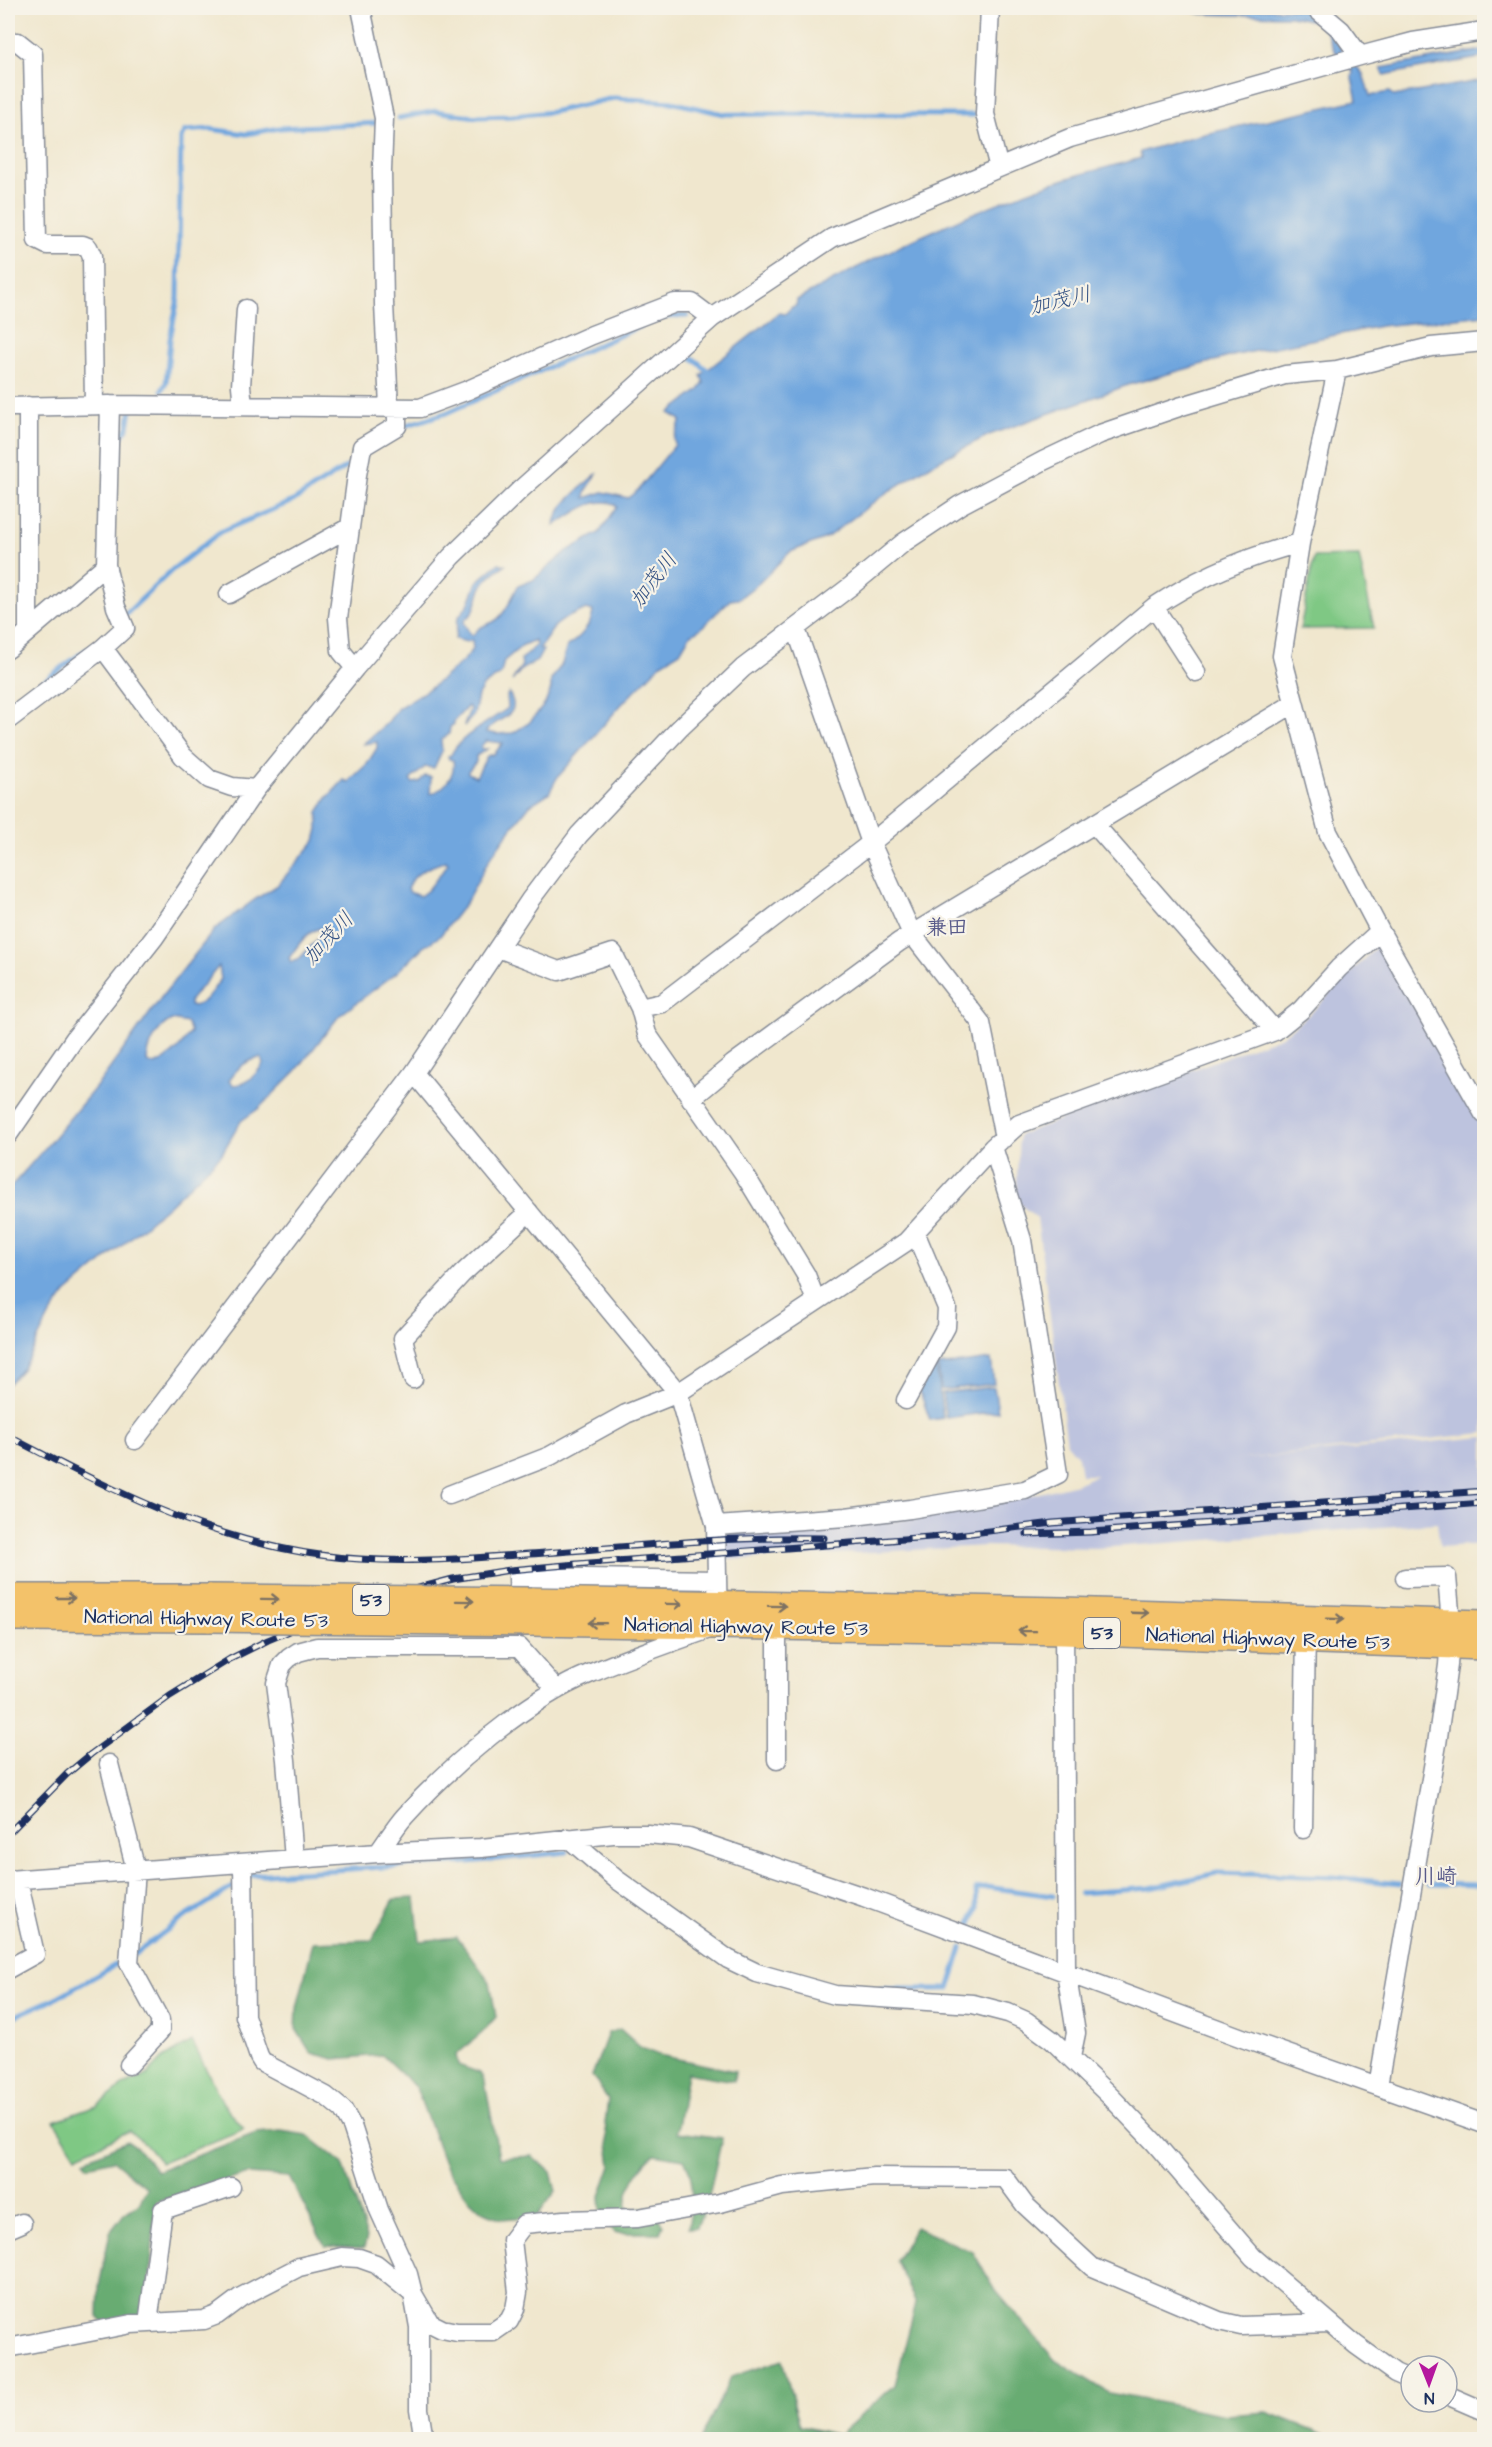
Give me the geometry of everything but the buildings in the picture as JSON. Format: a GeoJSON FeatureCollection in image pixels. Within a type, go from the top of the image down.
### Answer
{"type":"FeatureCollection","features":[{"type":"Feature","properties":{"kind":"highway","name":"National Highway Route 53"},"geometry":{"type":"LineString","coordinates":[[8,1598],[211,1608],[531,1612],[718,1603],[1064,1621],[1451,1634],[1485,1646]]}},
{"type":"Feature","properties":{"kind":"highway","name":"National Highway Route 53"},"geometry":{"type":"LineString","coordinates":[[718,1603],[777,1627],[1064,1621]]}},
{"type":"Feature","properties":{"kind":"highway","name":"National Highway Route 53"},"geometry":{"type":"LineString","coordinates":[[8,1617],[211,1608]]}},
{"type":"Feature","properties":{"kind":"highway","name":"National Highway Route 53"},"geometry":{"type":"LineString","coordinates":[[1451,1634],[1485,1624]]}},
{"type":"Feature","properties":{"kind":"street"},"geometry":{"type":"LineString","coordinates":[[355,669],[341,651],[338,618],[362,447],[397,426],[393,407],[384,304],[382,182],[384,118],[361,8]]}},
{"type":"Feature","properties":{"kind":"street"},"geometry":{"type":"LineString","coordinates":[[990,8],[985,114],[999,168]]}},
{"type":"Feature","properties":{"kind":"street"},"geometry":{"type":"LineString","coordinates":[[1315,8],[1341,30],[1360,56]]}},
{"type":"Feature","properties":{"kind":"street"},"geometry":{"type":"LineString","coordinates":[[8,1135],[82,1030],[154,938],[256,789],[451,557],[520,490],[712,318],[832,238],[1070,138],[1127,120],[1413,42],[1485,32]]}},
{"type":"Feature","properties":{"kind":"street"},"geometry":{"type":"LineString","coordinates":[[8,42],[18,42],[33,54],[37,240],[46,245],[84,245],[88,247],[92,256],[102,405],[106,565],[116,607],[125,628],[103,648],[8,720]]}},
{"type":"Feature","properties":{"kind":"street"},"geometry":{"type":"LineString","coordinates":[[8,407],[102,405],[420,408],[468,390],[592,334],[675,303],[692,303],[712,318]]}},
{"type":"Feature","properties":{"kind":"street"},"geometry":{"type":"LineString","coordinates":[[243,406],[241,386],[246,309]]}},
{"type":"Feature","properties":{"kind":"street"},"geometry":{"type":"LineString","coordinates":[[135,1440],[414,1073],[530,900],[587,827],[679,729],[743,668],[903,543],[960,505],[1042,461],[1100,434],[1285,375],[1337,370],[1431,347],[1485,342]]}},
{"type":"Feature","properties":{"kind":"street"},"geometry":{"type":"LineString","coordinates":[[1337,370],[1300,543],[1282,656],[1328,832],[1380,931],[1485,1114]]}},
{"type":"Feature","properties":{"kind":"street"},"geometry":{"type":"LineString","coordinates":[[28,406],[28,632]]}},
{"type":"Feature","properties":{"kind":"street"},"geometry":{"type":"LineString","coordinates":[[230,594],[350,527]]}},
{"type":"Feature","properties":{"kind":"street"},"geometry":{"type":"LineString","coordinates":[[640,1008],[662,1003],[871,843],[1154,607],[1177,592],[1230,568],[1300,543]]}},
{"type":"Feature","properties":{"kind":"street"},"geometry":{"type":"LineString","coordinates":[[8,649],[106,565]]}},
{"type":"Feature","properties":{"kind":"street"},"geometry":{"type":"LineString","coordinates":[[1154,607],[1196,672]]}},
{"type":"Feature","properties":{"kind":"street"},"geometry":{"type":"LineString","coordinates":[[716,1526],[846,1517],[910,1509],[1025,1490],[1058,1474],[1022,1240],[998,1142],[981,1023],[912,934],[871,843],[796,628]]}},
{"type":"Feature","properties":{"kind":"street"},"geometry":{"type":"LineString","coordinates":[[103,648],[183,756],[209,779],[232,787],[256,789]]}},
{"type":"Feature","properties":{"kind":"street"},"geometry":{"type":"LineString","coordinates":[[691,1099],[733,1064],[912,934],[1293,704]]}},
{"type":"Feature","properties":{"kind":"street"},"geometry":{"type":"LineString","coordinates":[[1095,825],[1275,1031]]}},
{"type":"Feature","properties":{"kind":"street"},"geometry":{"type":"LineString","coordinates":[[449,1495],[550,1456],[626,1414],[678,1393],[906,1242],[998,1142],[1019,1124],[1275,1031],[1300,1010],[1339,968],[1380,931]]}},
{"type":"Feature","properties":{"kind":"street"},"geometry":{"type":"LineString","coordinates":[[498,948],[559,971],[614,953],[640,1008],[647,1034],[743,1172],[806,1275],[816,1301]]}},
{"type":"Feature","properties":{"kind":"street"},"geometry":{"type":"LineString","coordinates":[[414,1073],[678,1393],[716,1526],[718,1603]]}},
{"type":"Feature","properties":{"kind":"street"},"geometry":{"type":"LineString","coordinates":[[413,1379],[403,1338],[462,1274],[529,1212]]}},
{"type":"Feature","properties":{"kind":"street"},"geometry":{"type":"LineString","coordinates":[[906,1400],[946,1327],[947,1308],[915,1232]]}},
{"type":"Feature","properties":{"kind":"street"},"geometry":{"type":"LineString","coordinates":[[558,1690],[519,1647],[518,1577],[718,1603]]}},
{"type":"Feature","properties":{"kind":"street"},"geometry":{"type":"LineString","coordinates":[[1378,2086],[1437,1744],[1451,1634],[1447,1577],[1405,1578]]}},
{"type":"Feature","properties":{"kind":"street"},"geometry":{"type":"LineString","coordinates":[[378,1853],[405,1817],[444,1777],[512,1720],[558,1690],[718,1603]]}},
{"type":"Feature","properties":{"kind":"street"},"geometry":{"type":"LineString","coordinates":[[1064,1621],[1066,1971],[1076,2033],[1071,2057]]}},
{"type":"Feature","properties":{"kind":"street"},"geometry":{"type":"LineString","coordinates":[[777,1627],[777,1761]]}},
{"type":"Feature","properties":{"kind":"street"},"geometry":{"type":"LineString","coordinates":[[1303,1829],[1306,1629]]}},
{"type":"Feature","properties":{"kind":"street"},"geometry":{"type":"LineString","coordinates":[[294,1859],[286,1760],[276,1689],[280,1670],[289,1658],[304,1649],[318,1647],[519,1647]]}},
{"type":"Feature","properties":{"kind":"street"},"geometry":{"type":"LineString","coordinates":[[108,1764],[136,1870],[129,1963],[160,2020],[160,2031],[129,2065]]}},
{"type":"Feature","properties":{"kind":"street"},"geometry":{"type":"LineString","coordinates":[[8,1969],[35,1954],[13,1880],[378,1853],[481,1848],[568,1838],[648,1833],[689,1838],[864,1897],[1245,2039],[1485,2124]]}},
{"type":"Feature","properties":{"kind":"street"},"geometry":{"type":"LineString","coordinates":[[568,1838],[615,1879],[728,1959],[757,1973],[835,1995],[941,2001],[991,2007],[1026,2021],[1071,2057],[1154,2142],[1253,2257],[1329,2323],[1399,2375]]}},
{"type":"Feature","properties":{"kind":"street"},"geometry":{"type":"LineString","coordinates":[[243,1863],[245,2016],[258,2057],[268,2065],[326,2096],[343,2110],[352,2126],[379,2210],[404,2263],[413,2294],[419,2327],[419,2409],[424,2439]]}},
{"type":"Feature","properties":{"kind":"street"},"geometry":{"type":"LineString","coordinates":[[8,2348],[103,2328],[204,2320],[217,2315],[241,2297],[291,2270],[325,2259],[342,2257],[359,2258],[376,2264],[413,2294],[430,2323],[442,2329],[470,2333],[493,2332],[509,2322],[515,2309],[518,2292],[512,2240],[524,2224],[564,2220],[638,2218],[720,2203],[782,2186],[874,2177],[1005,2178],[1025,2205],[1092,2267],[1219,2321],[1241,2326],[1329,2323]]}},
{"type":"Feature","properties":{"kind":"street"},"geometry":{"type":"LineString","coordinates":[[148,2323],[163,2210],[231,2187]]}},
{"type":"Feature","properties":{"kind":"street"},"geometry":{"type":"LineString","coordinates":[[1459,2400],[1485,2411]]}},
{"type":"Feature","properties":{"kind":"shaded area"},"geometry":{"type":"Polygon","coordinates":[[[1378,945],[1484,1125],[1484,1433],[1234,1460],[1484,1437],[1484,1544],[1440,1547],[1437,1523],[1097,1548],[984,1546],[725,1560],[723,1533],[863,1525],[969,1510],[1073,1485],[1097,1475],[1081,1475],[1078,1456],[1067,1443],[1037,1218],[1016,1201],[1019,1135],[1282,1036],[1311,1013],[1378,945]]]}},
{"type":"Feature","properties":{"kind":"green space"},"geometry":{"type":"Polygon","coordinates":[[[1359,556],[1374,628],[1300,629],[1314,557],[1359,556]]]}},
{"type":"Feature","properties":{"kind":"green space"},"geometry":{"type":"Polygon","coordinates":[[[415,1898],[420,1941],[457,1937],[490,1982],[496,2017],[482,2033],[456,2055],[458,2065],[480,2073],[485,2082],[499,2158],[532,2156],[551,2172],[556,2191],[537,2216],[502,2219],[482,2211],[467,2197],[446,2168],[416,2088],[382,2055],[334,2059],[311,2053],[296,2029],[297,2008],[313,1942],[372,1940],[394,1899],[415,1898]]]}},
{"type":"Feature","properties":{"kind":"green space"},"geometry":{"type":"Polygon","coordinates":[[[620,2029],[640,2047],[659,2055],[735,2071],[734,2081],[687,2073],[677,2132],[722,2138],[709,2196],[697,2228],[688,2228],[692,2185],[684,2159],[654,2154],[643,2165],[628,2194],[627,2209],[652,2208],[663,2225],[660,2233],[614,2233],[601,2210],[600,2196],[611,2165],[605,2123],[608,2099],[592,2076],[608,2033],[620,2029]]]}},
{"type":"Feature","properties":{"kind":"green space"},"geometry":{"type":"Polygon","coordinates":[[[192,2041],[223,2103],[244,2129],[161,2163],[145,2144],[129,2131],[76,2156],[54,2121],[97,2106],[124,2085],[147,2075],[163,2058],[192,2041]]]}},
{"type":"Feature","properties":{"kind":"green space"},"geometry":{"type":"Polygon","coordinates":[[[281,2131],[307,2135],[343,2164],[367,2237],[364,2248],[325,2246],[289,2177],[248,2174],[156,2202],[149,2294],[142,2317],[104,2323],[98,2317],[99,2286],[110,2232],[124,2214],[139,2203],[147,2188],[113,2160],[88,2166],[84,2160],[127,2141],[137,2148],[157,2171],[256,2133],[281,2131]]]}},
{"type":"Feature","properties":{"kind":"green space"},"geometry":{"type":"Polygon","coordinates":[[[915,2227],[973,2252],[996,2291],[1054,2359],[1109,2393],[1226,2415],[1267,2412],[1329,2436],[1331,2439],[701,2439],[731,2377],[782,2360],[800,2426],[839,2435],[895,2385],[916,2303],[896,2261],[915,2227]]]}},
{"type":"Feature","properties":{"kind":"water","name":"加茂川"},"geometry":{"type":"Polygon","coordinates":[[[1177,8],[1304,9],[1313,14],[1334,35],[1341,49],[1363,74],[1370,96],[1389,92],[1394,96],[1484,80],[1484,315],[1381,326],[1236,355],[1128,385],[989,435],[932,464],[889,491],[826,538],[790,552],[759,583],[738,599],[730,600],[700,629],[690,635],[680,652],[662,663],[621,705],[557,778],[549,793],[530,805],[511,829],[490,858],[467,901],[440,936],[339,1016],[296,1071],[258,1109],[241,1121],[221,1155],[168,1206],[66,1293],[50,1315],[23,1368],[8,1384],[8,1190],[100,1082],[163,995],[215,929],[278,885],[315,841],[318,812],[327,798],[344,780],[348,782],[367,764],[377,748],[377,742],[363,744],[388,722],[398,708],[432,687],[464,660],[473,649],[472,640],[467,642],[455,639],[458,618],[469,603],[477,582],[499,563],[505,565],[485,582],[472,613],[465,619],[464,623],[473,635],[501,615],[518,586],[533,580],[567,551],[599,533],[617,507],[615,504],[606,502],[590,504],[554,525],[562,507],[574,495],[597,474],[586,491],[585,498],[603,492],[628,498],[638,490],[675,445],[674,439],[681,420],[669,413],[699,390],[704,383],[701,375],[779,313],[785,314],[796,306],[797,300],[828,283],[890,251],[986,208],[1063,179],[1141,158],[1140,152],[1192,137],[1357,100],[1352,78],[1353,72],[1334,50],[1326,31],[1315,21],[1291,16],[1202,14],[1177,8]],[[586,609],[555,626],[539,649],[543,650],[537,661],[522,669],[512,681],[522,665],[521,660],[536,645],[535,640],[523,645],[504,661],[501,674],[484,685],[478,695],[474,715],[464,726],[470,709],[468,706],[454,721],[449,734],[441,740],[442,751],[434,768],[425,767],[410,780],[413,783],[419,782],[425,776],[431,777],[430,794],[440,789],[448,781],[453,771],[453,760],[448,756],[468,735],[508,708],[507,695],[509,693],[513,701],[511,712],[486,732],[513,733],[529,723],[545,704],[551,689],[551,680],[562,664],[567,646],[584,631],[593,611],[586,609]],[[486,741],[481,749],[487,749],[476,756],[476,762],[468,771],[476,777],[487,756],[494,754],[503,743],[486,741]],[[446,861],[423,870],[414,878],[407,889],[411,893],[420,896],[428,890],[448,864],[446,861]],[[321,928],[311,932],[289,958],[291,962],[299,959],[325,929],[321,928]],[[219,966],[190,1000],[190,1006],[204,1001],[221,979],[219,966]],[[172,1020],[162,1027],[151,1044],[148,1056],[147,1062],[155,1065],[176,1051],[191,1032],[187,1023],[172,1020]],[[261,1058],[251,1060],[235,1072],[229,1081],[233,1085],[251,1078],[263,1064],[261,1058]]]}},
{"type":"Feature","properties":{"kind":"water"},"geometry":{"type":"Polygon","coordinates":[[[1484,50],[1484,57],[1384,75],[1381,68],[1484,50]]]}},
{"type":"Feature","properties":{"kind":"water"},"geometry":{"type":"Polygon","coordinates":[[[991,1359],[994,1384],[941,1390],[938,1366],[991,1359]]]}},
{"type":"Feature","properties":{"kind":"water"},"geometry":{"type":"Polygon","coordinates":[[[936,1366],[943,1418],[930,1420],[919,1389],[936,1366]]]}},
{"type":"Feature","properties":{"kind":"water"},"geometry":{"type":"Polygon","coordinates":[[[994,1387],[998,1411],[946,1418],[942,1393],[994,1387]]]}},
{"type":"Feature","properties":{"kind":"waterway"},"geometry":{"type":"LineString","coordinates":[[399,118],[436,111],[476,117],[512,116],[551,112],[614,98],[671,102],[724,114],[974,115]]}},
{"type":"Feature","properties":{"kind":"waterway"},"geometry":{"type":"LineString","coordinates":[[162,390],[166,383],[170,339],[178,298],[181,138],[185,131],[210,129],[246,134],[279,128],[379,123]]}},
{"type":"Feature","properties":{"kind":"waterway"},"geometry":{"type":"LineString","coordinates":[[660,317],[687,316]]}},
{"type":"Feature","properties":{"kind":"waterway"},"geometry":{"type":"LineString","coordinates":[[407,425],[446,413],[643,325]]}},
{"type":"Feature","properties":{"kind":"waterway"},"geometry":{"type":"LineString","coordinates":[[690,356],[712,374]]}},
{"type":"Feature","properties":{"kind":"waterway"},"geometry":{"type":"LineString","coordinates":[[116,444],[128,427],[131,410]]}},
{"type":"Feature","properties":{"kind":"waterway"},"geometry":{"type":"LineString","coordinates":[[126,614],[172,570],[220,532],[293,501],[346,467]]}},
{"type":"Feature","properties":{"kind":"waterway"},"geometry":{"type":"LineString","coordinates":[[8,707],[86,650]]}},
{"type":"Feature","properties":{"kind":"waterway"},"geometry":{"type":"LineString","coordinates":[[248,1877],[248,1875],[468,1862],[567,1852]]}},
{"type":"Feature","properties":{"kind":"waterway"},"geometry":{"type":"LineString","coordinates":[[1080,1893],[1150,1888],[1217,1873],[1333,1877],[1400,1884]]}},
{"type":"Feature","properties":{"kind":"waterway"},"geometry":{"type":"LineString","coordinates":[[1428,1884],[1484,1885]]}},
{"type":"Feature","properties":{"kind":"waterway"},"geometry":{"type":"LineString","coordinates":[[135,1954],[182,1919],[233,1887]]}},
{"type":"Feature","properties":{"kind":"waterway"},"geometry":{"type":"LineString","coordinates":[[969,1928],[977,1908],[976,1889],[986,1887],[1053,1896]]}},
{"type":"Feature","properties":{"kind":"waterway"},"geometry":{"type":"LineString","coordinates":[[880,1989],[949,1989],[962,1948]]}},
{"type":"Feature","properties":{"kind":"waterway"},"geometry":{"type":"LineString","coordinates":[[8,2019],[58,1997],[121,1962]]}},
{"type":"Feature","properties":{"kind":"railway"},"geometry":{"type":"LineString","coordinates":[[8,1436],[121,1493],[198,1524],[278,1548],[320,1555],[372,1560],[425,1560],[713,1540],[824,1538]]}},
{"type":"Feature","properties":{"kind":"railway"},"geometry":{"type":"LineString","coordinates":[[8,1834],[67,1774],[91,1754],[170,1696],[230,1659],[309,1623],[396,1594],[453,1579],[510,1570],[956,1535],[1053,1523],[1484,1491]]}},
{"type":"Feature","properties":{"kind":"railway"},"geometry":{"type":"LineString","coordinates":[[1027,1534],[1091,1532],[1484,1503]]}},
{"type":"Feature","properties":{"kind":"district","name":"兼田"},"geometry":{"type":"Point","coordinates":[947,927]}},
{"type":"Feature","properties":{"kind":"district","name":"川崎"},"geometry":{"type":"Point","coordinates":[1436,1876]}}]}
